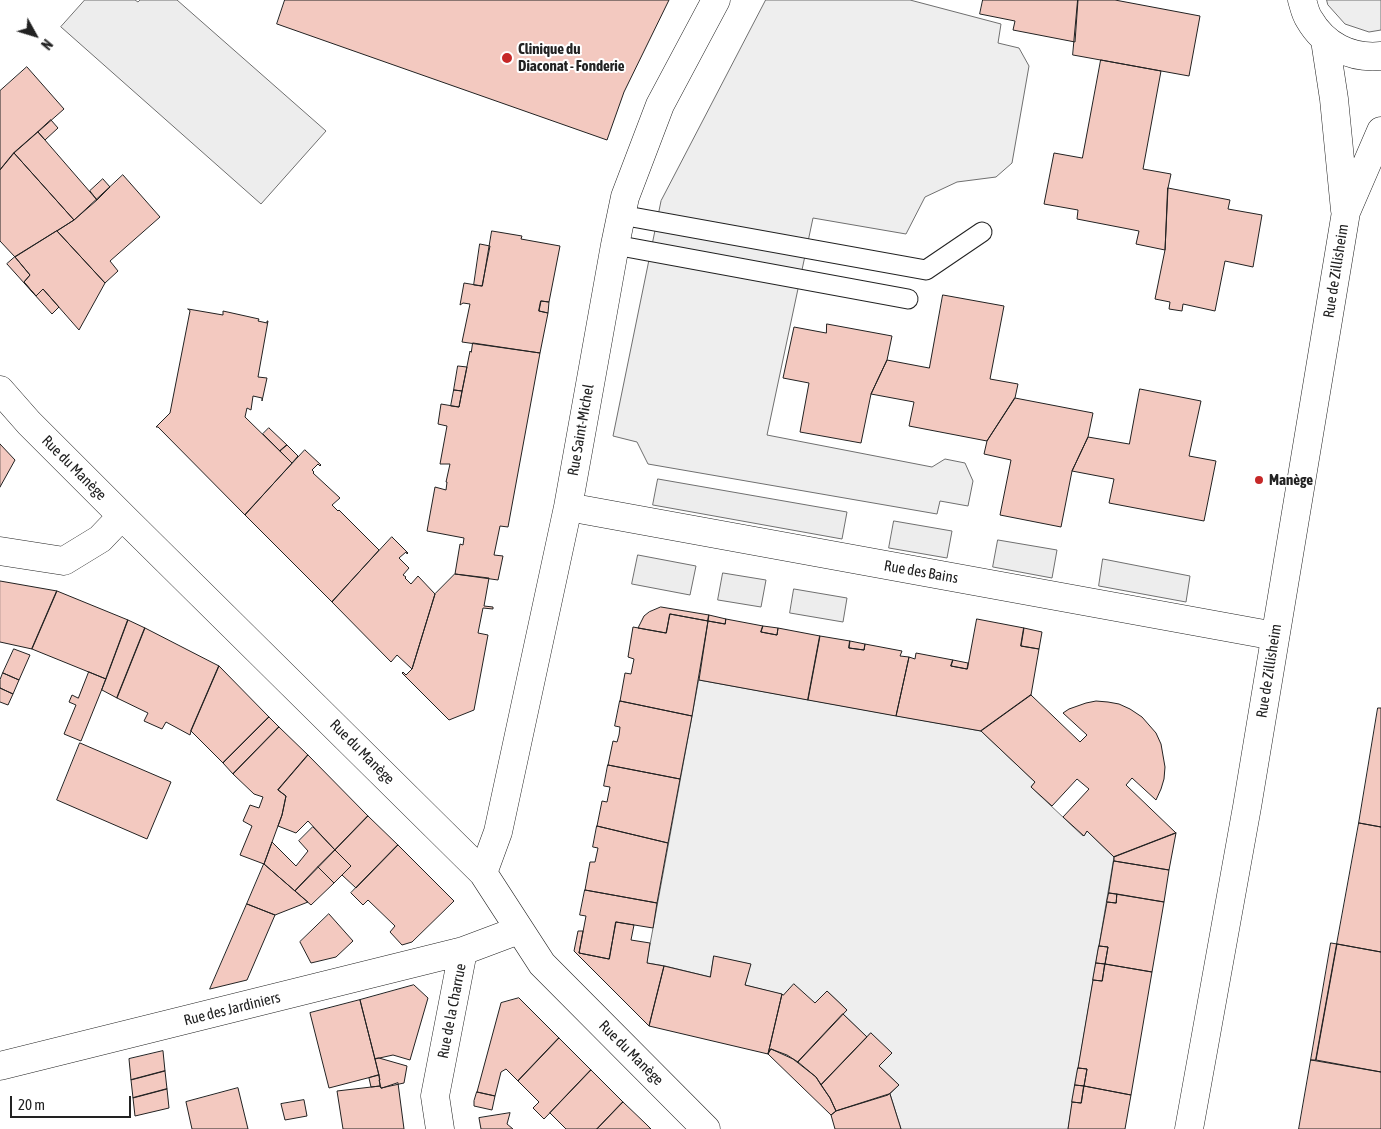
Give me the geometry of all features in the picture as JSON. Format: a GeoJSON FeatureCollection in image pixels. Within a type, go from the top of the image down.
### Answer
{"type":"FeatureCollection","features":[{"type":"Feature","properties":{"kind":"street","name":"Rue Saint-Michel"},"geometry":{"type":"LineString","coordinates":[[483,873],[498,832],[568,507],[621,215],[660,105],[716,0]]}},
{"type":"Feature","properties":{"kind":"street"},"geometry":{"type":"LineString","coordinates":[[1302,0],[1308,18],[1325,40],[1344,52],[1367,57],[1381,56]]}},
{"type":"Feature","properties":{"kind":"street","name":"Rue de Zillisheim"},"geometry":{"type":"LineString","coordinates":[[1325,40],[1334,99],[1346,212]]}},
{"type":"Feature","properties":{"kind":"street","name":"Rue de Zillisheim"},"geometry":{"type":"LineString","coordinates":[[1189,1129],[1247,807],[1346,212],[1381,131]]}},
{"type":"Feature","properties":{"kind":"street","name":"Rue du Manège"},"geometry":{"type":"LineString","coordinates":[[0,390],[29,423],[483,873],[542,964],[706,1129]]}},
{"type":"Feature","properties":{"kind":"street","name":"Rue des Bains"},"geometry":{"type":"LineString","coordinates":[[568,507],[1275,636]]}},
{"type":"Feature","properties":{"kind":"street"},"geometry":{"type":"LineString","coordinates":[[0,551],[64,561],[100,539],[122,516]]}},
{"type":"Feature","properties":{"kind":"street","name":"Rue de la Charrue"},"geometry":{"type":"LineString","coordinates":[[440,1129],[435,1096],[464,951],[519,930]]}},
{"type":"Feature","properties":{"kind":"street","name":"Rue des Jardiniers"},"geometry":{"type":"LineString","coordinates":[[0,1066],[464,951]]}},
{"type":"Feature","properties":{"kind":"lane"},"geometry":{"type":"LineString","coordinates":[[621,215],[926,270],[982,232]]}},
{"type":"Feature","properties":{"kind":"lane"},"geometry":{"type":"LineString","coordinates":[[615,245],[908,299]]}},
{"type":"Feature","properties":{"kind":"shaded area"},"geometry":{"type":"Polygon","coordinates":[[[85,0],[135,0],[138,2],[140,0],[177,0],[326,131],[261,204],[61,27],[85,0]]]}},
{"type":"Feature","properties":{"kind":"shaded area"},"geometry":{"type":"Polygon","coordinates":[[[766,0],[910,0],[1001,24],[998,43],[1019,48],[1029,66],[1012,163],[996,177],[957,182],[925,197],[906,234],[813,218],[767,435],[932,467],[945,459],[965,463],[973,481],[968,506],[940,501],[937,514],[648,464],[637,442],[613,436],[661,201],[766,0]]]}},
{"type":"Feature","properties":{"kind":"shaded area"},"geometry":{"type":"Polygon","coordinates":[[[1327,0],[1381,0],[1381,30],[1369,32],[1345,24],[1328,5],[1327,0]]]}},
{"type":"Feature","properties":{"kind":"shaded area"},"geometry":{"type":"Polygon","coordinates":[[[658,479],[847,512],[842,539],[653,505],[658,479]]]}},
{"type":"Feature","properties":{"kind":"shaded area"},"geometry":{"type":"Polygon","coordinates":[[[894,521],[952,531],[947,558],[889,548],[894,521]]]}},
{"type":"Feature","properties":{"kind":"shaded area"},"geometry":{"type":"Polygon","coordinates":[[[998,540],[1057,550],[1052,578],[993,567],[998,540]]]}},
{"type":"Feature","properties":{"kind":"shaded area"},"geometry":{"type":"Polygon","coordinates":[[[638,555],[696,566],[690,595],[632,584],[638,555]]]}},
{"type":"Feature","properties":{"kind":"shaded area"},"geometry":{"type":"Polygon","coordinates":[[[1103,559],[1190,576],[1186,602],[1099,586],[1103,559]]]}},
{"type":"Feature","properties":{"kind":"shaded area"},"geometry":{"type":"Polygon","coordinates":[[[723,573],[766,580],[761,607],[718,600],[723,573]]]}},
{"type":"Feature","properties":{"kind":"shaded area"},"geometry":{"type":"Polygon","coordinates":[[[794,589],[847,598],[843,622],[790,613],[794,589]]]}},
{"type":"Feature","properties":{"kind":"shaded area"},"geometry":{"type":"Polygon","coordinates":[[[699,680],[981,731],[1035,782],[1031,787],[1083,836],[1087,831],[1114,857],[1068,1129],[901,1129],[890,1094],[899,1085],[879,1066],[891,1053],[871,1033],[867,1037],[843,1014],[847,1010],[827,991],[815,1003],[745,985],[750,964],[714,957],[710,977],[647,963],[699,680]]]}},
{"type":"Feature","properties":{"kind":"building","name":"Clinique du Diaconat - Fonderie"},"geometry":{"type":"Polygon","coordinates":[[[285,0],[669,0],[624,92],[607,140],[277,24],[285,0]]]}},
{"type":"Feature","properties":{"kind":"building"},"geometry":{"type":"Polygon","coordinates":[[[983,0],[1078,0],[1075,42],[1013,30],[1015,21],[980,14],[983,0]]]}},
{"type":"Feature","properties":{"kind":"building"},"geometry":{"type":"Polygon","coordinates":[[[1078,0],[1115,0],[1200,16],[1189,76],[1073,55],[1078,0]]]}},
{"type":"Feature","properties":{"kind":"building"},"geometry":{"type":"Polygon","coordinates":[[[1101,60],[1161,71],[1143,169],[1171,174],[1168,188],[1165,250],[1136,244],[1139,231],[1077,219],[1078,210],[1044,204],[1054,153],[1082,158],[1101,60]]]}},
{"type":"Feature","properties":{"kind":"building"},"geometry":{"type":"Polygon","coordinates":[[[27,67],[64,109],[14,153],[0,170],[0,91],[27,67]]]}},
{"type":"Feature","properties":{"kind":"building"},"geometry":{"type":"Polygon","coordinates":[[[51,120],[58,128],[45,140],[38,132],[51,120]]]}},
{"type":"Feature","properties":{"kind":"building"},"geometry":{"type":"Polygon","coordinates":[[[38,132],[97,200],[74,220],[14,153],[38,132]]]}},
{"type":"Feature","properties":{"kind":"building"},"geometry":{"type":"Polygon","coordinates":[[[14,153],[74,220],[15,257],[0,241],[0,170],[14,153]]]}},
{"type":"Feature","properties":{"kind":"building"},"geometry":{"type":"Polygon","coordinates":[[[123,175],[160,217],[110,261],[118,271],[105,283],[57,231],[74,220],[123,175]]]}},
{"type":"Feature","properties":{"kind":"building"},"geometry":{"type":"Polygon","coordinates":[[[103,179],[110,187],[97,200],[90,191],[103,179]]]}},
{"type":"Feature","properties":{"kind":"building"},"geometry":{"type":"Polygon","coordinates":[[[1168,188],[1230,200],[1228,209],[1262,215],[1253,267],[1225,261],[1215,311],[1183,304],[1182,311],[1169,309],[1170,302],[1155,299],[1165,250],[1168,188]]]}},
{"type":"Feature","properties":{"kind":"building"},"geometry":{"type":"Polygon","coordinates":[[[57,231],[105,283],[79,330],[43,289],[36,296],[24,282],[30,275],[15,257],[57,231]]]}},
{"type":"Feature","properties":{"kind":"building"},"geometry":{"type":"Polygon","coordinates":[[[492,231],[522,236],[521,239],[560,246],[549,302],[541,301],[539,311],[548,313],[540,353],[462,342],[470,304],[463,303],[460,305],[464,283],[482,286],[492,231]]]}},
{"type":"Feature","properties":{"kind":"building"},"geometry":{"type":"Polygon","coordinates":[[[480,244],[490,246],[482,286],[474,285],[480,244]]]}},
{"type":"Feature","properties":{"kind":"building"},"geometry":{"type":"Polygon","coordinates":[[[15,257],[30,275],[24,282],[36,296],[43,289],[59,307],[52,314],[7,264],[15,257]]]}},
{"type":"Feature","properties":{"kind":"building"},"geometry":{"type":"Polygon","coordinates":[[[943,295],[1004,306],[990,379],[1018,384],[1015,398],[987,441],[909,426],[914,402],[871,394],[887,360],[929,368],[943,295]]]}},
{"type":"Feature","properties":{"kind":"building"},"geometry":{"type":"Polygon","coordinates":[[[541,301],[549,302],[548,313],[539,311],[541,301]]]}},
{"type":"Feature","properties":{"kind":"building"},"geometry":{"type":"Polygon","coordinates":[[[188,309],[223,315],[223,311],[259,319],[258,321],[267,323],[268,321],[258,377],[267,378],[262,401],[262,398],[253,396],[251,410],[247,408],[245,417],[292,463],[245,515],[156,427],[170,413],[190,311],[188,309]]]}},
{"type":"Feature","properties":{"kind":"building"},"geometry":{"type":"Polygon","coordinates":[[[827,324],[892,336],[887,360],[871,394],[861,443],[800,432],[809,383],[783,378],[794,327],[826,333],[827,324]]]}},
{"type":"Feature","properties":{"kind":"building"},"geometry":{"type":"Polygon","coordinates":[[[473,343],[540,353],[508,527],[500,526],[494,555],[503,556],[498,580],[455,574],[460,544],[463,545],[464,538],[427,531],[435,487],[446,490],[450,464],[440,464],[447,426],[438,424],[441,404],[459,407],[473,343]]]}},
{"type":"Feature","properties":{"kind":"building"},"geometry":{"type":"Polygon","coordinates":[[[458,366],[467,367],[462,391],[454,390],[458,366]]]}},
{"type":"Feature","properties":{"kind":"building"},"geometry":{"type":"Polygon","coordinates":[[[1140,389],[1201,401],[1189,456],[1216,461],[1204,521],[1109,503],[1114,479],[1072,471],[1088,437],[1129,444],[1140,389]]]}},
{"type":"Feature","properties":{"kind":"building"},"geometry":{"type":"Polygon","coordinates":[[[454,390],[462,391],[459,407],[451,406],[454,390]]]}},
{"type":"Feature","properties":{"kind":"building"},"geometry":{"type":"Polygon","coordinates":[[[1015,398],[1093,413],[1088,437],[1072,471],[1061,527],[1000,515],[1011,460],[984,454],[987,441],[1015,398]]]}},
{"type":"Feature","properties":{"kind":"building"},"geometry":{"type":"Polygon","coordinates":[[[269,428],[287,445],[280,451],[263,434],[269,428]]]}},
{"type":"Feature","properties":{"kind":"building"},"geometry":{"type":"Polygon","coordinates":[[[0,444],[15,460],[0,487],[0,444]]]}},
{"type":"Feature","properties":{"kind":"building"},"geometry":{"type":"Polygon","coordinates":[[[287,445],[298,456],[292,463],[280,451],[287,445]]]}},
{"type":"Feature","properties":{"kind":"building"},"geometry":{"type":"Polygon","coordinates":[[[305,450],[321,465],[318,464],[312,470],[313,473],[340,498],[332,505],[379,550],[332,602],[245,515],[305,450]]]}},
{"type":"Feature","properties":{"kind":"building"},"geometry":{"type":"Polygon","coordinates":[[[392,537],[408,553],[406,552],[399,558],[409,568],[403,575],[405,578],[411,584],[418,576],[435,594],[412,669],[397,655],[391,662],[332,602],[392,537]]]}},
{"type":"Feature","properties":{"kind":"building"},"geometry":{"type":"Polygon","coordinates":[[[455,574],[489,578],[484,606],[493,607],[493,609],[483,608],[478,633],[488,635],[474,710],[449,720],[402,673],[406,675],[412,669],[435,594],[455,574]]]}},
{"type":"Feature","properties":{"kind":"building"},"geometry":{"type":"Polygon","coordinates":[[[0,581],[57,591],[32,649],[0,642],[0,581]]]}},
{"type":"Feature","properties":{"kind":"building"},"geometry":{"type":"Polygon","coordinates":[[[57,591],[128,620],[106,679],[32,649],[57,591]]]}},
{"type":"Feature","properties":{"kind":"building"},"geometry":{"type":"Polygon","coordinates":[[[661,607],[709,615],[708,621],[670,614],[666,633],[638,628],[644,616],[661,607]]]}},
{"type":"Feature","properties":{"kind":"building"},"geometry":{"type":"Polygon","coordinates":[[[670,614],[708,621],[692,716],[620,701],[625,673],[631,674],[634,659],[628,657],[633,627],[666,633],[670,614]]]}},
{"type":"Feature","properties":{"kind":"building"},"geometry":{"type":"Polygon","coordinates":[[[709,615],[726,619],[725,624],[708,621],[709,615]]]}},
{"type":"Feature","properties":{"kind":"building"},"geometry":{"type":"Polygon","coordinates":[[[726,619],[763,626],[761,632],[777,635],[778,628],[820,636],[808,700],[699,680],[708,621],[725,624],[726,619]]]}},
{"type":"Feature","properties":{"kind":"building"},"geometry":{"type":"Polygon","coordinates":[[[977,619],[1024,628],[1021,646],[1039,649],[1031,695],[981,731],[896,716],[909,657],[915,659],[916,653],[953,660],[951,666],[967,669],[977,619]]]}},
{"type":"Feature","properties":{"kind":"building"},"geometry":{"type":"Polygon","coordinates":[[[128,620],[145,628],[117,698],[102,690],[128,620]]]}},
{"type":"Feature","properties":{"kind":"building"},"geometry":{"type":"Polygon","coordinates":[[[763,626],[778,628],[777,635],[761,632],[763,626]]]}},
{"type":"Feature","properties":{"kind":"building"},"geometry":{"type":"Polygon","coordinates":[[[145,628],[219,666],[190,735],[166,722],[162,729],[144,721],[148,713],[117,698],[145,628]]]}},
{"type":"Feature","properties":{"kind":"building"},"geometry":{"type":"Polygon","coordinates":[[[1024,628],[1042,632],[1039,649],[1021,646],[1024,628]]]}},
{"type":"Feature","properties":{"kind":"building"},"geometry":{"type":"Polygon","coordinates":[[[820,636],[850,641],[849,648],[864,650],[865,644],[902,651],[900,656],[909,657],[896,716],[808,700],[820,636]]]}},
{"type":"Feature","properties":{"kind":"building"},"geometry":{"type":"Polygon","coordinates":[[[850,641],[865,644],[864,650],[849,648],[850,641]]]}},
{"type":"Feature","properties":{"kind":"building"},"geometry":{"type":"Polygon","coordinates":[[[14,649],[30,655],[19,680],[3,673],[14,649]]]}},
{"type":"Feature","properties":{"kind":"building"},"geometry":{"type":"Polygon","coordinates":[[[953,660],[968,663],[967,669],[951,666],[953,660]]]}},
{"type":"Feature","properties":{"kind":"building"},"geometry":{"type":"Polygon","coordinates":[[[219,666],[269,717],[223,763],[191,731],[219,666]]]}},
{"type":"Feature","properties":{"kind":"building"},"geometry":{"type":"Polygon","coordinates":[[[89,672],[106,679],[81,741],[64,734],[76,705],[69,702],[72,695],[78,698],[89,672]]]}},
{"type":"Feature","properties":{"kind":"building"},"geometry":{"type":"Polygon","coordinates":[[[3,673],[19,680],[13,694],[0,688],[0,680],[3,673]]]}},
{"type":"Feature","properties":{"kind":"building"},"geometry":{"type":"Polygon","coordinates":[[[0,688],[13,694],[8,705],[0,702],[0,688]]]}},
{"type":"Feature","properties":{"kind":"building"},"geometry":{"type":"Polygon","coordinates":[[[1031,695],[1080,742],[1087,735],[1063,713],[1069,709],[1096,701],[1108,702],[1119,704],[1142,717],[1156,733],[1161,744],[1165,767],[1164,779],[1156,800],[1132,778],[1126,785],[1176,833],[1114,857],[1087,831],[1084,836],[1063,817],[1089,789],[1077,779],[1052,806],[1031,787],[1035,782],[981,731],[1031,695]]]}},
{"type":"Feature","properties":{"kind":"building"},"geometry":{"type":"Polygon","coordinates":[[[620,701],[692,716],[680,779],[608,765],[613,741],[617,742],[619,735],[620,727],[615,726],[620,701]]]}},
{"type":"Feature","properties":{"kind":"building"},"geometry":{"type":"Polygon","coordinates":[[[1378,708],[1381,708],[1381,827],[1359,823],[1378,708]]]}},
{"type":"Feature","properties":{"kind":"building"},"geometry":{"type":"Polygon","coordinates":[[[269,717],[279,727],[233,774],[223,763],[269,717]]]}},
{"type":"Feature","properties":{"kind":"building"},"geometry":{"type":"Polygon","coordinates":[[[279,727],[308,755],[278,790],[286,796],[282,815],[264,864],[240,855],[252,826],[243,821],[250,805],[259,808],[263,797],[254,794],[233,774],[279,727]]]}},
{"type":"Feature","properties":{"kind":"building"},"geometry":{"type":"Polygon","coordinates":[[[80,743],[171,782],[147,839],[57,800],[80,743]]]}},
{"type":"Feature","properties":{"kind":"building"},"geometry":{"type":"Polygon","coordinates":[[[308,755],[368,816],[335,850],[308,821],[296,833],[278,826],[286,796],[278,790],[308,755]]]}},
{"type":"Feature","properties":{"kind":"building"},"geometry":{"type":"Polygon","coordinates":[[[608,765],[680,779],[668,843],[597,826],[602,801],[607,802],[610,787],[604,786],[608,765]]]}},
{"type":"Feature","properties":{"kind":"building"},"geometry":{"type":"Polygon","coordinates":[[[368,816],[398,845],[356,888],[342,875],[351,866],[335,850],[368,816]]]}},
{"type":"Feature","properties":{"kind":"building"},"geometry":{"type":"Polygon","coordinates":[[[1359,823],[1381,827],[1381,952],[1337,944],[1359,823]]]}},
{"type":"Feature","properties":{"kind":"building"},"geometry":{"type":"Polygon","coordinates":[[[597,826],[668,843],[657,903],[585,890],[590,862],[595,862],[598,848],[593,847],[597,826]]]}},
{"type":"Feature","properties":{"kind":"building"},"geometry":{"type":"Polygon","coordinates":[[[313,827],[335,850],[295,891],[264,864],[272,842],[296,866],[308,851],[299,841],[313,827]]]}},
{"type":"Feature","properties":{"kind":"building"},"geometry":{"type":"Polygon","coordinates":[[[1176,833],[1169,870],[1114,861],[1114,857],[1176,833]]]}},
{"type":"Feature","properties":{"kind":"building"},"geometry":{"type":"Polygon","coordinates":[[[398,845],[454,901],[412,942],[402,945],[390,932],[395,926],[368,900],[363,905],[351,893],[398,845]]]}},
{"type":"Feature","properties":{"kind":"building"},"geometry":{"type":"Polygon","coordinates":[[[335,850],[351,866],[334,883],[318,867],[335,850]]]}},
{"type":"Feature","properties":{"kind":"building"},"geometry":{"type":"Polygon","coordinates":[[[1114,861],[1169,870],[1164,902],[1109,893],[1114,861]]]}},
{"type":"Feature","properties":{"kind":"building"},"geometry":{"type":"Polygon","coordinates":[[[264,864],[308,902],[275,915],[247,904],[264,864]]]}},
{"type":"Feature","properties":{"kind":"building"},"geometry":{"type":"Polygon","coordinates":[[[318,867],[334,883],[311,905],[295,891],[318,867]]]}},
{"type":"Feature","properties":{"kind":"building"},"geometry":{"type":"Polygon","coordinates":[[[585,890],[657,903],[653,928],[616,922],[609,959],[579,953],[586,916],[580,915],[585,890]]]}},
{"type":"Feature","properties":{"kind":"building"},"geometry":{"type":"Polygon","coordinates":[[[1109,893],[1117,894],[1116,903],[1107,902],[1109,893]]]}},
{"type":"Feature","properties":{"kind":"building"},"geometry":{"type":"Polygon","coordinates":[[[1117,894],[1164,902],[1152,972],[1105,964],[1108,947],[1099,946],[1107,902],[1116,903],[1117,894]]]}},
{"type":"Feature","properties":{"kind":"building"},"geometry":{"type":"Polygon","coordinates":[[[247,904],[275,915],[247,980],[210,989],[247,904]]]}},
{"type":"Feature","properties":{"kind":"building"},"geometry":{"type":"Polygon","coordinates":[[[329,914],[353,941],[336,957],[311,963],[300,942],[329,914]]]}},
{"type":"Feature","properties":{"kind":"building"},"geometry":{"type":"Polygon","coordinates":[[[616,922],[634,925],[631,940],[650,943],[647,963],[664,966],[649,1026],[574,951],[578,931],[583,931],[579,953],[609,959],[616,922]]]}},
{"type":"Feature","properties":{"kind":"building"},"geometry":{"type":"Polygon","coordinates":[[[1331,943],[1337,944],[1316,1060],[1311,1060],[1331,943]]]}},
{"type":"Feature","properties":{"kind":"building"},"geometry":{"type":"Polygon","coordinates":[[[1337,944],[1381,952],[1381,1072],[1316,1060],[1337,944]]]}},
{"type":"Feature","properties":{"kind":"building"},"geometry":{"type":"Polygon","coordinates":[[[1099,946],[1108,947],[1105,964],[1096,963],[1099,946]]]}},
{"type":"Feature","properties":{"kind":"building"},"geometry":{"type":"Polygon","coordinates":[[[714,956],[751,964],[745,985],[782,994],[768,1054],[649,1026],[664,966],[710,977],[714,956]]]}},
{"type":"Feature","properties":{"kind":"building"},"geometry":{"type":"Polygon","coordinates":[[[1096,963],[1105,964],[1102,981],[1093,980],[1096,963]]]}},
{"type":"Feature","properties":{"kind":"building"},"geometry":{"type":"Polygon","coordinates":[[[1105,964],[1152,972],[1131,1095],[1084,1086],[1087,1069],[1078,1068],[1093,980],[1102,981],[1105,964]]]}},
{"type":"Feature","properties":{"kind":"building"},"geometry":{"type":"Polygon","coordinates":[[[794,984],[815,1003],[827,991],[847,1010],[798,1062],[787,1055],[771,1049],[768,1054],[782,994],[794,984]]]}},
{"type":"Feature","properties":{"kind":"building"},"geometry":{"type":"Polygon","coordinates":[[[414,985],[428,998],[410,1060],[393,1055],[375,1059],[360,1000],[414,985]]]}},
{"type":"Feature","properties":{"kind":"building"},"geometry":{"type":"Polygon","coordinates":[[[519,998],[559,1038],[518,1081],[506,1069],[501,1072],[495,1096],[477,1092],[501,1003],[519,998]]]}},
{"type":"Feature","properties":{"kind":"building"},"geometry":{"type":"Polygon","coordinates":[[[360,1000],[379,1075],[329,1088],[310,1013],[360,1000]]]}},
{"type":"Feature","properties":{"kind":"building"},"geometry":{"type":"Polygon","coordinates":[[[843,1014],[867,1037],[821,1085],[816,1077],[798,1062],[843,1014]]]}},
{"type":"Feature","properties":{"kind":"building"},"geometry":{"type":"Polygon","coordinates":[[[871,1033],[892,1053],[879,1066],[899,1085],[888,1095],[836,1111],[821,1085],[871,1033]]]}},
{"type":"Feature","properties":{"kind":"building"},"geometry":{"type":"Polygon","coordinates":[[[559,1038],[591,1070],[544,1119],[533,1108],[539,1102],[518,1081],[559,1038]]]}},
{"type":"Feature","properties":{"kind":"building"},"geometry":{"type":"Polygon","coordinates":[[[771,1049],[793,1059],[816,1077],[836,1111],[831,1115],[768,1054],[771,1049]]]}},
{"type":"Feature","properties":{"kind":"building"},"geometry":{"type":"Polygon","coordinates":[[[163,1051],[165,1071],[131,1080],[129,1059],[163,1051]]]}},
{"type":"Feature","properties":{"kind":"building"},"geometry":{"type":"Polygon","coordinates":[[[379,1058],[407,1066],[404,1083],[381,1088],[375,1059],[379,1058]]]}},
{"type":"Feature","properties":{"kind":"building"},"geometry":{"type":"Polygon","coordinates":[[[1311,1060],[1381,1072],[1381,1129],[1299,1129],[1311,1060]]]}},
{"type":"Feature","properties":{"kind":"building"},"geometry":{"type":"Polygon","coordinates":[[[1078,1068],[1087,1069],[1084,1086],[1075,1085],[1078,1068]]]}},
{"type":"Feature","properties":{"kind":"building"},"geometry":{"type":"Polygon","coordinates":[[[591,1070],[623,1102],[597,1129],[566,1129],[550,1113],[591,1070]]]}},
{"type":"Feature","properties":{"kind":"building"},"geometry":{"type":"Polygon","coordinates":[[[165,1071],[167,1089],[133,1098],[131,1080],[165,1071]]]}},
{"type":"Feature","properties":{"kind":"building"},"geometry":{"type":"Polygon","coordinates":[[[379,1075],[380,1086],[371,1087],[369,1078],[379,1075]]]}},
{"type":"Feature","properties":{"kind":"building"},"geometry":{"type":"Polygon","coordinates":[[[398,1083],[404,1129],[343,1129],[337,1091],[380,1086],[381,1088],[398,1083]]]}},
{"type":"Feature","properties":{"kind":"building"},"geometry":{"type":"Polygon","coordinates":[[[1075,1085],[1084,1086],[1081,1103],[1072,1102],[1075,1085]]]}},
{"type":"Feature","properties":{"kind":"building"},"geometry":{"type":"Polygon","coordinates":[[[1084,1086],[1131,1095],[1125,1129],[1068,1129],[1072,1102],[1081,1103],[1084,1086]]]}},
{"type":"Feature","properties":{"kind":"building"},"geometry":{"type":"Polygon","coordinates":[[[238,1088],[248,1129],[192,1129],[186,1102],[238,1088]]]}},
{"type":"Feature","properties":{"kind":"building"},"geometry":{"type":"Polygon","coordinates":[[[167,1089],[169,1108],[135,1116],[133,1098],[167,1089]]]}},
{"type":"Feature","properties":{"kind":"building"},"geometry":{"type":"Polygon","coordinates":[[[477,1092],[495,1096],[492,1110],[474,1106],[477,1092]]]}},
{"type":"Feature","properties":{"kind":"building"},"geometry":{"type":"Polygon","coordinates":[[[890,1094],[901,1129],[835,1129],[831,1115],[836,1111],[890,1094]]]}},
{"type":"Feature","properties":{"kind":"building"},"geometry":{"type":"Polygon","coordinates":[[[304,1100],[307,1116],[285,1120],[281,1104],[304,1100]]]}},
{"type":"Feature","properties":{"kind":"building"},"geometry":{"type":"Polygon","coordinates":[[[623,1102],[646,1124],[651,1129],[597,1129],[623,1102]]]}},
{"type":"Feature","properties":{"kind":"building"},"geometry":{"type":"Polygon","coordinates":[[[510,1113],[507,1124],[513,1129],[481,1129],[479,1118],[510,1113]]]}},
{"type":"Feature","properties":{"kind":"place","name":"Clinique du Diaconat - Fonderie"},"geometry":{"type":"Point","coordinates":[507,58]}},
{"type":"Feature","properties":{"kind":"place","name":"Manège"},"geometry":{"type":"Point","coordinates":[1259,480]}}]}
